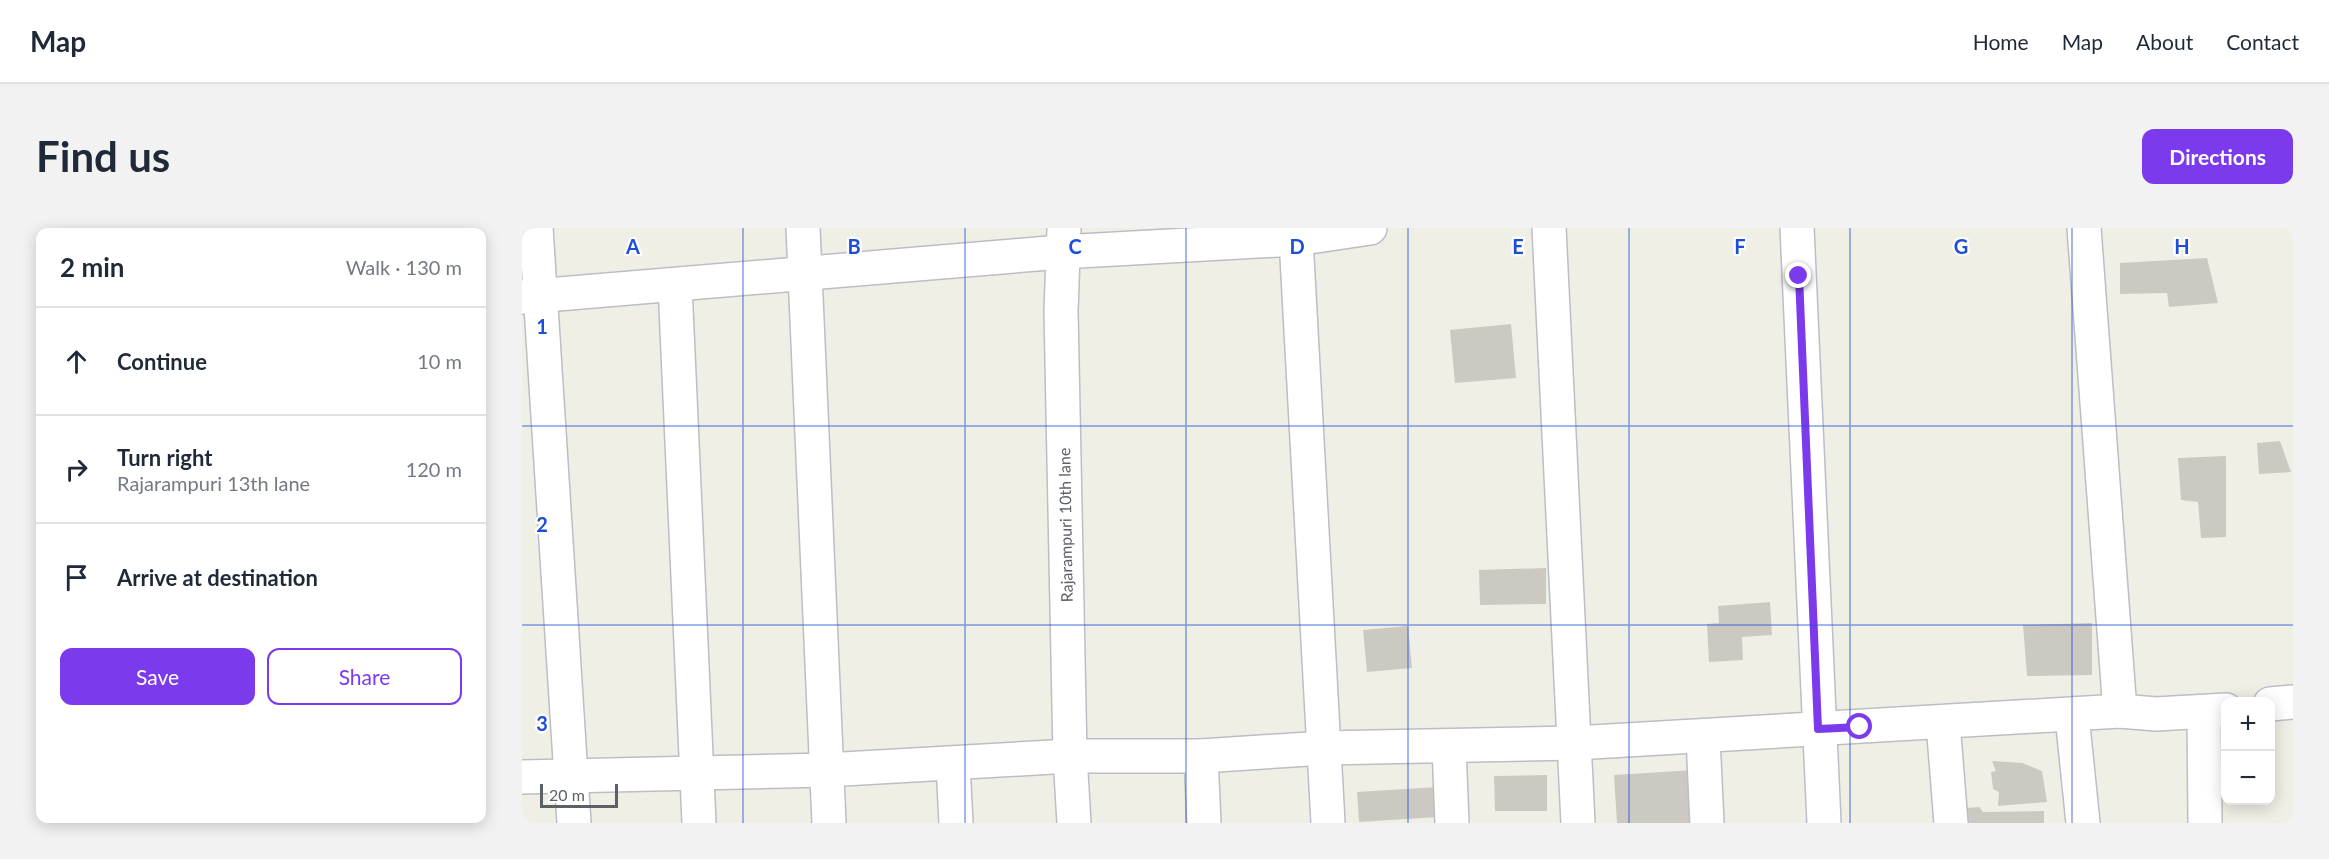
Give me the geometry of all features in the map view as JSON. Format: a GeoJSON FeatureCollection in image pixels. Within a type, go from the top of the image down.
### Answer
{"type":"FeatureCollection","features":[{"type":"Feature","properties":{"kind":"street"},"geometry":{"type":"LineString","coordinates":[[536,228],[532,297],[574,823]]}},
{"type":"Feature","properties":{"kind":"street"},"geometry":{"type":"LineString","coordinates":[[803,228],[829,823]]}},
{"type":"Feature","properties":{"kind":"street"},"geometry":{"type":"LineString","coordinates":[[532,297],[805,274],[1063,240],[1296,239],[1370,228]]}},
{"type":"Feature","properties":{"kind":"street"},"geometry":{"type":"LineString","coordinates":[[1549,228],[1558,456],[1578,823]]}},
{"type":"Feature","properties":{"kind":"street"},"geometry":{"type":"LineString","coordinates":[[1797,228],[1824,823]]}},
{"type":"Feature","properties":{"kind":"street"},"geometry":{"type":"LineString","coordinates":[[2084,228],[2120,711]]}},
{"type":"Feature","properties":{"kind":"street"},"geometry":{"type":"LineString","coordinates":[[1296,239],[1328,823]]}},
{"type":"Feature","properties":{"kind":"street","name":"Rajarampuri 10th lane"},"geometry":{"type":"LineString","coordinates":[[1063,240],[1070,756],[1074,823]]}},
{"type":"Feature","properties":{"kind":"street"},"geometry":{"type":"LineString","coordinates":[[675,285],[699,823]]}},
{"type":"Feature","properties":{"kind":"street"},"geometry":{"type":"LineString","coordinates":[[2275,704],[2293,702]]}},
{"type":"Feature","properties":{"kind":"street"},"geometry":{"type":"LineString","coordinates":[[522,777],[698,771],[826,770],[1070,756],[1201,756],[1324,748],[1575,743],[1703,738],[1818,729],[2072,716],[2120,711],[2215,712],[2205,823]]}},
{"type":"Feature","properties":{"kind":"street"},"geometry":{"type":"LineString","coordinates":[[2072,716],[2082,823]]}},
{"type":"Feature","properties":{"kind":"street"},"geometry":{"type":"LineString","coordinates":[[1943,723],[1951,823]]}},
{"type":"Feature","properties":{"kind":"street"},"geometry":{"type":"LineString","coordinates":[[1703,738],[1707,823]]}},
{"type":"Feature","properties":{"kind":"street"},"geometry":{"type":"LineString","coordinates":[[1449,746],[1452,823]]}},
{"type":"Feature","properties":{"kind":"street"},"geometry":{"type":"LineString","coordinates":[[1201,756],[1204,823]]}},
{"type":"Feature","properties":{"kind":"street"},"geometry":{"type":"LineString","coordinates":[[953,764],[956,823]]}},
{"type":"Feature","properties":{"kind":"building"},"geometry":{"type":"Polygon","coordinates":[[[2207,258],[2218,303],[2169,307],[2167,293],[2120,294],[2120,263],[2207,258]]]}},
{"type":"Feature","properties":{"kind":"building"},"geometry":{"type":"Polygon","coordinates":[[[1511,324],[1516,378],[1455,383],[1450,330],[1511,324]]]}},
{"type":"Feature","properties":{"kind":"building"},"geometry":{"type":"Polygon","coordinates":[[[2280,441],[2291,472],[2259,474],[2257,443],[2280,441]]]}},
{"type":"Feature","properties":{"kind":"building"},"geometry":{"type":"Polygon","coordinates":[[[2226,456],[2226,537],[2201,538],[2198,502],[2181,500],[2178,458],[2226,456]]]}},
{"type":"Feature","properties":{"kind":"building"},"geometry":{"type":"Polygon","coordinates":[[[1546,568],[1546,604],[1480,605],[1479,570],[1546,568]]]}},
{"type":"Feature","properties":{"kind":"building"},"geometry":{"type":"Polygon","coordinates":[[[1770,602],[1772,635],[1742,637],[1743,660],[1709,662],[1707,624],[1719,623],[1718,606],[1770,602]]]}},
{"type":"Feature","properties":{"kind":"building"},"geometry":{"type":"Polygon","coordinates":[[[2092,623],[2092,675],[2027,676],[2023,625],[2092,623]]]}},
{"type":"Feature","properties":{"kind":"building"},"geometry":{"type":"Polygon","coordinates":[[[1408,626],[1412,668],[1367,672],[1363,630],[1408,626]]]}},
{"type":"Feature","properties":{"kind":"building"},"geometry":{"type":"Polygon","coordinates":[[[1992,761],[2022,763],[2042,771],[2047,802],[1998,806],[1999,792],[1993,789],[1991,772],[1996,771],[1992,761]]]}},
{"type":"Feature","properties":{"kind":"building"},"geometry":{"type":"Polygon","coordinates":[[[1694,770],[1698,823],[1617,823],[1614,775],[1694,770]]]}},
{"type":"Feature","properties":{"kind":"building"},"geometry":{"type":"Polygon","coordinates":[[[1547,775],[1547,811],[1495,811],[1494,776],[1547,775]]]}},
{"type":"Feature","properties":{"kind":"building"},"geometry":{"type":"Polygon","coordinates":[[[1437,787],[1438,817],[1359,822],[1357,792],[1437,787]]]}},
{"type":"Feature","properties":{"kind":"building"},"geometry":{"type":"Polygon","coordinates":[[[1979,807],[1983,812],[2044,811],[2044,823],[1967,823],[1967,808],[1979,807]]]}},
{"type":"Feature","properties":{"kind":"route"},"geometry":{"type":"LineString","coordinates":[[1799,276],[1818,729],[1860,727]]}}]}
